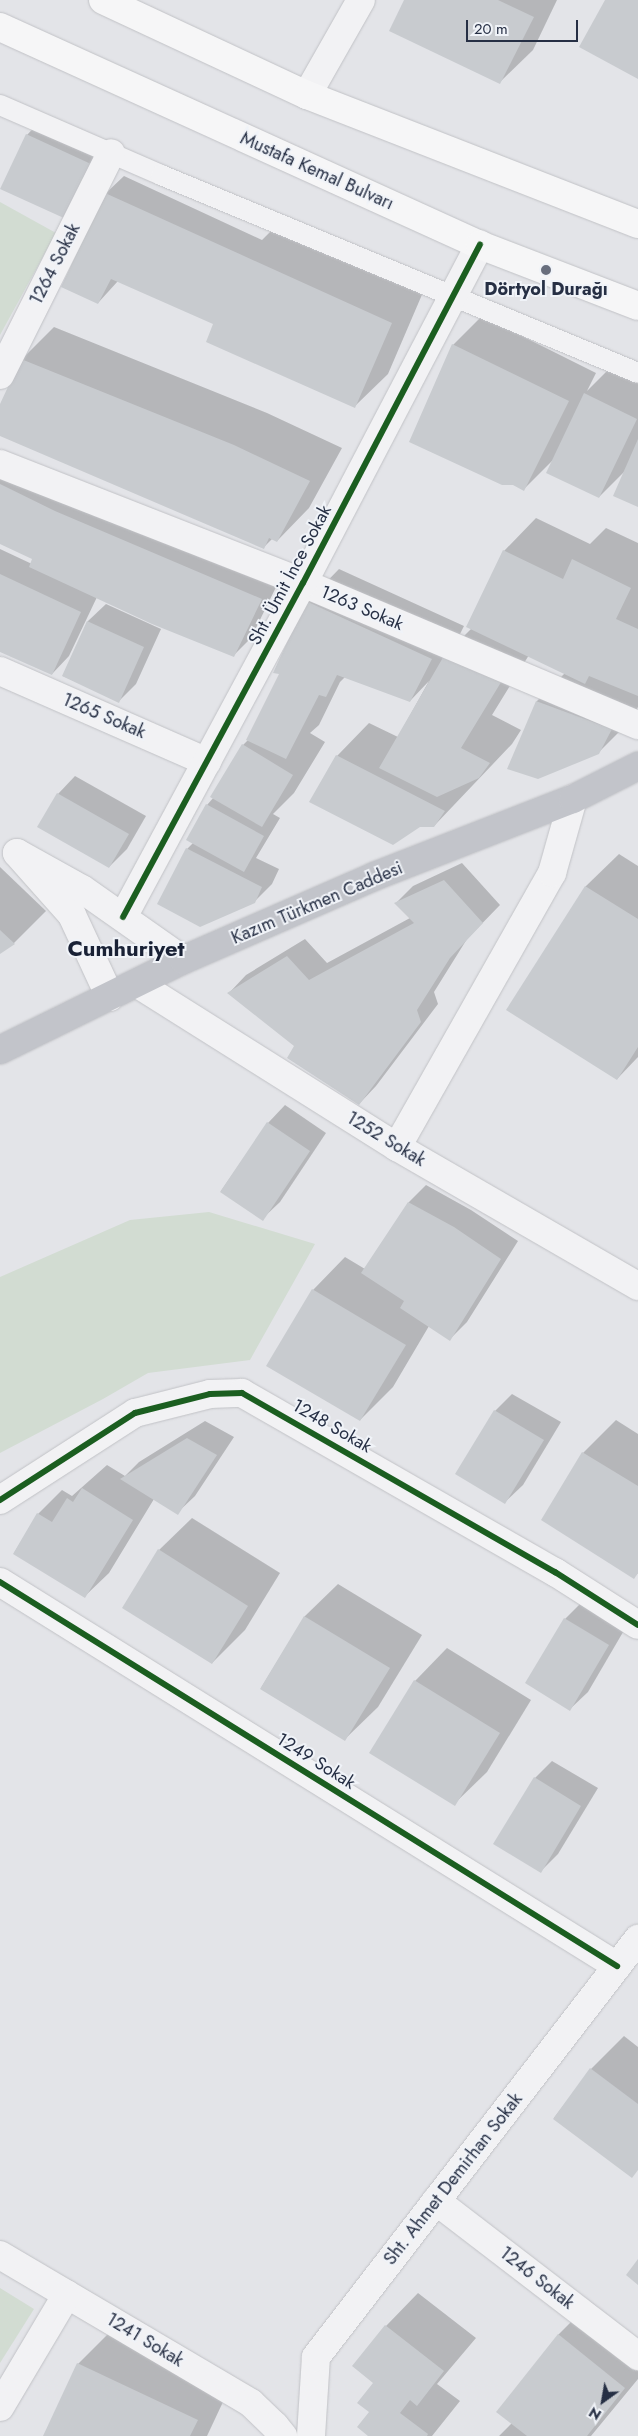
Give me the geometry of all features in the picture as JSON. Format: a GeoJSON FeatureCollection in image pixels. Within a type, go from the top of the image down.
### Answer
{"type":"FeatureCollection","features":[{"type":"Feature","properties":{"kind":"highway"},"geometry":{"type":"LineString","coordinates":[[103,0],[307,94],[638,224]]}},
{"type":"Feature","properties":{"kind":"highway","name":"Mustafa Kemal Bulvarı"},"geometry":{"type":"LineString","coordinates":[[0,27],[480,244],[638,306]]}},
{"type":"Feature","properties":{"kind":"main road","name":"Kazım Türkmen Caddesi"},"geometry":{"type":"LineString","coordinates":[[0,1050],[138,984],[183,960],[375,876],[573,798],[638,766]]}},
{"type":"Feature","properties":{"kind":"street"},"geometry":{"type":"LineString","coordinates":[[307,94],[362,0]]}},
{"type":"Feature","properties":{"kind":"street","name":"1264 Sokak"},"geometry":{"type":"LineString","coordinates":[[0,375],[111,153]]}},
{"type":"Feature","properties":{"kind":"street","name":"Sht. Ümit İnce Sokak"},"geometry":{"type":"LineString","coordinates":[[123,918],[303,583],[480,244]]}},
{"type":"Feature","properties":{"kind":"street","name":"1263 Sokak"},"geometry":{"type":"LineString","coordinates":[[0,464],[303,583],[638,725]]}},
{"type":"Feature","properties":{"kind":"street","name":"1265 Sokak"},"geometry":{"type":"LineString","coordinates":[[0,671],[208,762]]}},
{"type":"Feature","properties":{"kind":"street"},"geometry":{"type":"LineString","coordinates":[[397,1147],[552,873],[573,798]]}},
{"type":"Feature","properties":{"kind":"street"},"geometry":{"type":"LineString","coordinates":[[9,847],[82,889],[183,960]]}},
{"type":"Feature","properties":{"kind":"street"},"geometry":{"type":"LineString","coordinates":[[9,847],[72,915],[110,997]]}},
{"type":"Feature","properties":{"kind":"street","name":"1252 Sokak"},"geometry":{"type":"LineString","coordinates":[[138,984],[397,1147],[638,1286]]}},
{"type":"Feature","properties":{"kind":"street","name":"1248 Sokak"},"geometry":{"type":"LineString","coordinates":[[0,1500],[135,1413],[210,1394],[242,1392],[555,1572],[638,1625]]}},
{"type":"Feature","properties":{"kind":"street","name":"1249 Sokak"},"geometry":{"type":"LineString","coordinates":[[0,1582],[617,1966]]}},
{"type":"Feature","properties":{"kind":"street","name":"Sht. Ahmet Demirhan Sokak"},"geometry":{"type":"LineString","coordinates":[[311,2436],[316,2357],[637,1941]]}},
{"type":"Feature","properties":{"kind":"street","name":"1246 Sokak"},"geometry":{"type":"LineString","coordinates":[[436,2201],[638,2356]]}},
{"type":"Feature","properties":{"kind":"street","name":"1241 Sokak"},"geometry":{"type":"LineString","coordinates":[[0,2255],[251,2403],[283,2436]]}},
{"type":"Feature","properties":{"kind":"street"},"geometry":{"type":"LineString","coordinates":[[0,2407],[67,2294]]}},
{"type":"Feature","properties":{"kind":"lane"},"geometry":{"type":"LineString","coordinates":[[0,105],[638,373]]}},
{"type":"Feature","properties":{"kind":"shaded area"},"geometry":{"type":"Polygon","coordinates":[[[0,202],[56,233],[0,335],[0,202]]]}},
{"type":"Feature","properties":{"kind":"shaded area"},"geometry":{"type":"Polygon","coordinates":[[[209,1212],[315,1244],[250,1360],[148,1373],[0,1453],[0,1277],[130,1220],[209,1212]]]}},
{"type":"Feature","properties":{"kind":"shaded area"},"geometry":{"type":"Polygon","coordinates":[[[0,2288],[34,2309],[0,2363],[0,2288]]]}},
{"type":"Feature","properties":{"kind":"building"},"geometry":{"type":"Polygon","coordinates":[[[404,0],[498,0],[534,17],[500,84],[389,31],[404,0]]]}},
{"type":"Feature","properties":{"kind":"building"},"geometry":{"type":"Polygon","coordinates":[[[605,0],[638,0],[638,79],[579,47],[605,0]]]}},
{"type":"Feature","properties":{"kind":"building"},"geometry":{"type":"Polygon","coordinates":[[[26,134],[91,164],[66,219],[0,189],[26,134]]]}},
{"type":"Feature","properties":{"kind":"building"},"geometry":{"type":"Polygon","coordinates":[[[105,193],[392,323],[355,408],[206,342],[213,324],[111,279],[98,304],[61,287],[105,193]]]}},
{"type":"Feature","properties":{"kind":"building"},"geometry":{"type":"Polygon","coordinates":[[[452,344],[569,401],[524,491],[513,485],[502,485],[409,442],[452,344]]]}},
{"type":"Feature","properties":{"kind":"building"},"geometry":{"type":"Polygon","coordinates":[[[21,359],[234,445],[310,481],[277,542],[269,538],[264,549],[0,436],[0,404],[21,359]]]}},
{"type":"Feature","properties":{"kind":"building"},"geometry":{"type":"Polygon","coordinates":[[[584,393],[637,419],[599,498],[546,473],[584,393]]]}},
{"type":"Feature","properties":{"kind":"building"},"geometry":{"type":"Polygon","coordinates":[[[638,439],[638,507],[613,496],[638,439]]]}},
{"type":"Feature","properties":{"kind":"building"},"geometry":{"type":"Polygon","coordinates":[[[0,484],[55,511],[262,599],[234,657],[152,624],[29,567],[32,559],[0,544],[0,484]]]}},
{"type":"Feature","properties":{"kind":"building"},"geometry":{"type":"Polygon","coordinates":[[[503,550],[563,579],[572,559],[631,588],[616,619],[638,629],[638,696],[589,676],[585,684],[466,627],[503,550]]]}},
{"type":"Feature","properties":{"kind":"building"},"geometry":{"type":"Polygon","coordinates":[[[0,574],[81,612],[52,675],[0,652],[0,574]]]}},
{"type":"Feature","properties":{"kind":"building"},"geometry":{"type":"Polygon","coordinates":[[[306,601],[432,659],[410,702],[337,675],[326,697],[319,695],[286,759],[246,740],[279,674],[273,673],[306,601]]]}},
{"type":"Feature","properties":{"kind":"building"},"geometry":{"type":"Polygon","coordinates":[[[87,621],[144,647],[119,703],[62,676],[87,621]]]}},
{"type":"Feature","properties":{"kind":"building"},"geometry":{"type":"Polygon","coordinates":[[[445,654],[503,679],[461,748],[490,763],[479,778],[437,797],[379,768],[445,654]]]}},
{"type":"Feature","properties":{"kind":"building"},"geometry":{"type":"Polygon","coordinates":[[[536,701],[612,729],[599,754],[538,779],[507,769],[536,701]]]}},
{"type":"Feature","properties":{"kind":"building"},"geometry":{"type":"Polygon","coordinates":[[[242,744],[293,775],[262,827],[210,797],[242,744]]]}},
{"type":"Feature","properties":{"kind":"building"},"geometry":{"type":"Polygon","coordinates":[[[336,755],[445,811],[434,827],[420,827],[393,845],[309,802],[336,755]]]}},
{"type":"Feature","properties":{"kind":"building"},"geometry":{"type":"Polygon","coordinates":[[[57,793],[129,834],[109,868],[37,827],[57,793]]]}},
{"type":"Feature","properties":{"kind":"building"},"geometry":{"type":"Polygon","coordinates":[[[206,804],[264,836],[244,872],[186,840],[206,804]]]}},
{"type":"Feature","properties":{"kind":"building"},"geometry":{"type":"Polygon","coordinates":[[[186,848],[262,887],[255,903],[200,927],[157,904],[186,848]]]}},
{"type":"Feature","properties":{"kind":"building"},"geometry":{"type":"Polygon","coordinates":[[[444,880],[483,923],[450,958],[417,1010],[421,1022],[359,1105],[287,1058],[294,1046],[227,993],[287,956],[309,980],[414,923],[394,903],[444,880]]]}},
{"type":"Feature","properties":{"kind":"building"},"geometry":{"type":"Polygon","coordinates":[[[585,886],[638,919],[638,1047],[617,1080],[506,1010],[585,886]]]}},
{"type":"Feature","properties":{"kind":"building"},"geometry":{"type":"Polygon","coordinates":[[[0,930],[15,944],[0,954],[0,930]]]}},
{"type":"Feature","properties":{"kind":"building"},"geometry":{"type":"Polygon","coordinates":[[[267,1122],[310,1151],[263,1221],[220,1192],[267,1122]]]}},
{"type":"Feature","properties":{"kind":"building"},"geometry":{"type":"Polygon","coordinates":[[[408,1202],[454,1227],[501,1259],[450,1341],[400,1308],[404,1301],[361,1273],[408,1202]]]}},
{"type":"Feature","properties":{"kind":"building"},"geometry":{"type":"Polygon","coordinates":[[[312,1289],[406,1345],[360,1421],[266,1366],[312,1289]]]}},
{"type":"Feature","properties":{"kind":"building"},"geometry":{"type":"Polygon","coordinates":[[[494,1410],[544,1440],[505,1504],[455,1474],[494,1410]]]}},
{"type":"Feature","properties":{"kind":"building"},"geometry":{"type":"Polygon","coordinates":[[[187,1438],[217,1455],[178,1515],[120,1479],[187,1438]]]}},
{"type":"Feature","properties":{"kind":"building"},"geometry":{"type":"Polygon","coordinates":[[[582,1452],[638,1486],[638,1573],[634,1579],[541,1520],[582,1452]]]}},
{"type":"Feature","properties":{"kind":"building"},"geometry":{"type":"Polygon","coordinates":[[[82,1488],[133,1520],[85,1598],[13,1554],[37,1513],[52,1522],[67,1498],[73,1502],[82,1488]]]}},
{"type":"Feature","properties":{"kind":"building"},"geometry":{"type":"Polygon","coordinates":[[[158,1549],[248,1606],[212,1664],[122,1608],[158,1549]]]}},
{"type":"Feature","properties":{"kind":"building"},"geometry":{"type":"Polygon","coordinates":[[[304,1616],[390,1668],[345,1741],[260,1689],[304,1616]]]}},
{"type":"Feature","properties":{"kind":"building"},"geometry":{"type":"Polygon","coordinates":[[[564,1618],[609,1645],[570,1711],[525,1683],[564,1618]]]}},
{"type":"Feature","properties":{"kind":"building"},"geometry":{"type":"Polygon","coordinates":[[[414,1680],[500,1733],[455,1806],[369,1753],[414,1680]]]}},
{"type":"Feature","properties":{"kind":"building"},"geometry":{"type":"Polygon","coordinates":[[[534,1777],[581,1806],[541,1873],[493,1844],[534,1777]]]}},
{"type":"Feature","properties":{"kind":"building"},"geometry":{"type":"Polygon","coordinates":[[[590,2068],[638,2104],[638,2170],[632,2178],[553,2119],[590,2068]]]}},
{"type":"Feature","properties":{"kind":"building"},"geometry":{"type":"Polygon","coordinates":[[[638,2259],[638,2285],[626,2275],[638,2259]]]}},
{"type":"Feature","properties":{"kind":"building"},"geometry":{"type":"Polygon","coordinates":[[[385,2325],[444,2371],[417,2406],[410,2400],[400,2413],[428,2434],[427,2436],[368,2436],[357,2427],[369,2412],[357,2403],[373,2383],[352,2366],[385,2325]]]}},
{"type":"Feature","properties":{"kind":"building"},"geometry":{"type":"Polygon","coordinates":[[[558,2334],[625,2388],[587,2436],[527,2436],[496,2412],[558,2334]]]}},
{"type":"Feature","properties":{"kind":"building"},"geometry":{"type":"Polygon","coordinates":[[[77,2363],[198,2420],[190,2436],[43,2436],[77,2363]]]}},
{"type":"Feature","properties":{"kind":"cycle path"},"geometry":{"type":"LineString","coordinates":[[123,917],[303,583],[480,245]]}},
{"type":"Feature","properties":{"kind":"cycle path"},"geometry":{"type":"LineString","coordinates":[[0,1500],[135,1413],[210,1394],[242,1393],[555,1572],[638,1625]]}},
{"type":"Feature","properties":{"kind":"cycle path"},"geometry":{"type":"LineString","coordinates":[[0,1582],[617,1966]]}},
{"type":"Feature","properties":{"kind":"place","name":"Dörtyol Durağı"},"geometry":{"type":"Point","coordinates":[546,270]}},
{"type":"Feature","properties":{"kind":"district","name":"Cumhuriyet"},"geometry":{"type":"Point","coordinates":[126,949]}}]}
